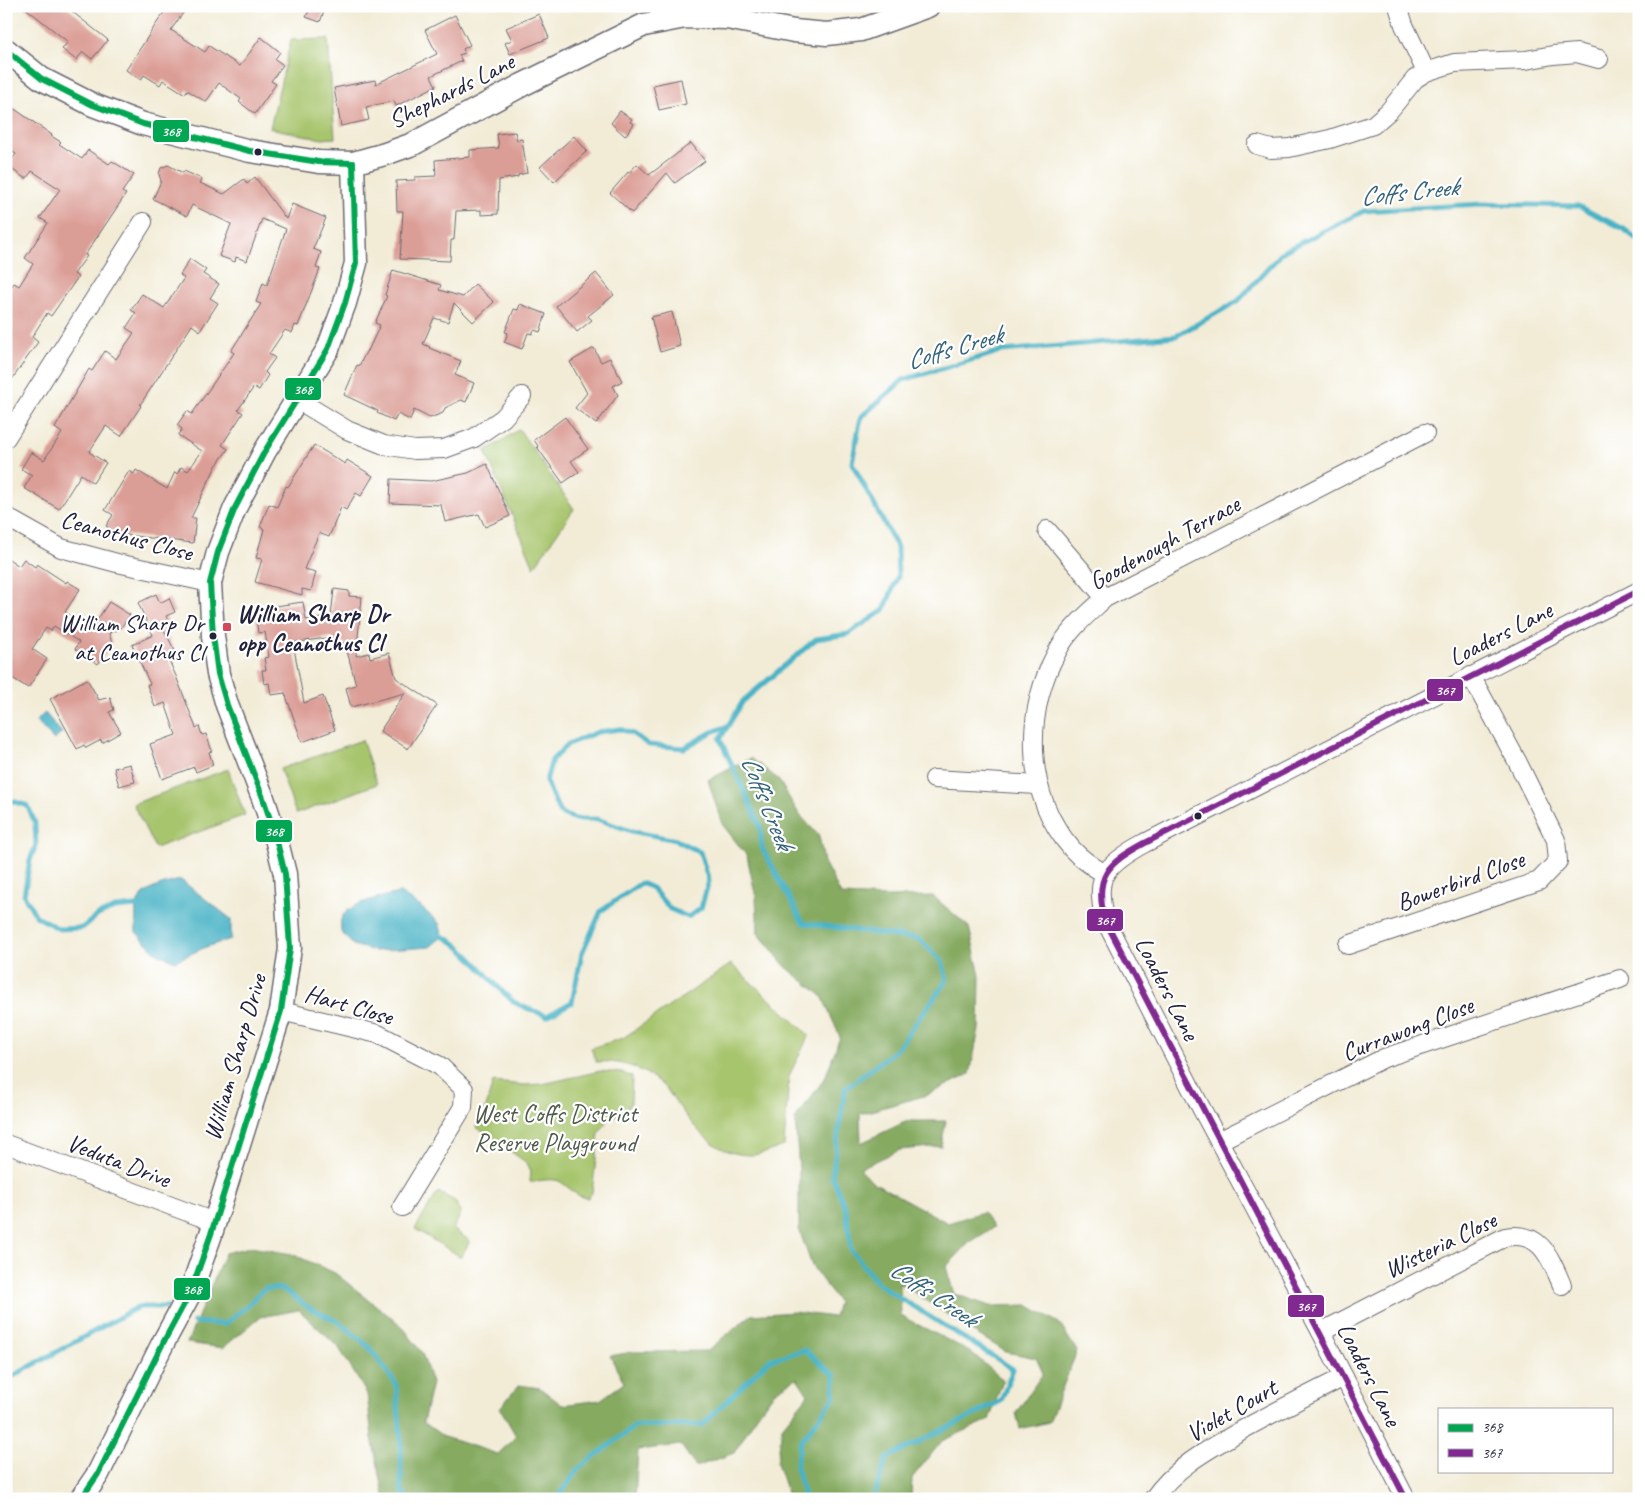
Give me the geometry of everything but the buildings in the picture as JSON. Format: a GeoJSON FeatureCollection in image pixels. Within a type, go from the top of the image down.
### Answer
{"type":"FeatureCollection","features":[{"type":"Feature","properties":{"kind":"street","name":"Shephards Lane"},"geometry":{"type":"LineString","coordinates":[[6,50],[42,79],[93,105],[143,124],[250,151],[319,162],[353,162],[385,154],[413,144],[522,85],[644,25],[685,16],[727,18],[794,31],[827,34],[861,30],[928,6]]}},
{"type":"Feature","properties":{"kind":"street"},"geometry":{"type":"LineString","coordinates":[[1398,6],[1404,25],[1426,72]]}},
{"type":"Feature","properties":{"kind":"street"},"geometry":{"type":"LineString","coordinates":[[1257,146],[1271,149],[1289,148],[1330,139],[1373,125],[1389,110],[1415,78],[1426,72],[1454,63],[1526,60],[1569,53],[1599,59]]}},
{"type":"Feature","properties":{"kind":"street","name":"William Sharp Drive"},"geometry":{"type":"LineString","coordinates":[[81,1499],[98,1474],[191,1291],[281,1011],[290,948],[285,874],[275,834],[263,798],[227,705],[218,674],[213,636],[210,583],[218,552],[235,508],[265,451],[328,349],[346,302],[356,263],[353,162]]}},
{"type":"Feature","properties":{"kind":"street"},"geometry":{"type":"LineString","coordinates":[[6,438],[143,222]]}},
{"type":"Feature","properties":{"kind":"street"},"geometry":{"type":"LineString","coordinates":[[298,400],[356,434],[384,446],[415,450],[444,449],[474,438],[503,418],[522,396]]}},
{"type":"Feature","properties":{"kind":"street","name":"Goodenough Terrace"},"geometry":{"type":"LineString","coordinates":[[1105,874],[1090,865],[1073,850],[1059,832],[1038,785],[1033,751],[1037,702],[1043,682],[1057,651],[1074,626],[1105,598],[1425,433]]}},
{"type":"Feature","properties":{"kind":"street","name":"Ceanothus Close"},"geometry":{"type":"LineString","coordinates":[[6,515],[13,521],[62,548],[117,563],[162,571],[210,583]]}},
{"type":"Feature","properties":{"kind":"street"},"geometry":{"type":"LineString","coordinates":[[1047,530],[1105,598]]}},
{"type":"Feature","properties":{"kind":"street","name":"Loaders Lane"},"geometry":{"type":"LineString","coordinates":[[1406,1499],[1321,1332],[1219,1141],[1105,920],[1100,895],[1105,874],[1128,852],[1144,842],[1639,591]]}},
{"type":"Feature","properties":{"kind":"street","name":"Bowerbird Close"},"geometry":{"type":"LineString","coordinates":[[1348,945],[1539,880],[1558,861],[1556,840],[1517,761],[1471,676]]}},
{"type":"Feature","properties":{"kind":"street"},"geometry":{"type":"LineString","coordinates":[[934,778],[1038,785]]}},
{"type":"Feature","properties":{"kind":"street","name":"Currawong Close"},"geometry":{"type":"LineString","coordinates":[[1219,1141],[1384,1058],[1620,979]]}},
{"type":"Feature","properties":{"kind":"street","name":"Hart Close"},"geometry":{"type":"LineString","coordinates":[[281,1011],[378,1034],[440,1066],[464,1089],[463,1107],[402,1207]]}},
{"type":"Feature","properties":{"kind":"street","name":"Veduta Drive"},"geometry":{"type":"LineString","coordinates":[[6,1144],[214,1222]]}},
{"type":"Feature","properties":{"kind":"street","name":"Wisteria Close"},"geometry":{"type":"LineString","coordinates":[[1321,1332],[1480,1249],[1512,1235],[1518,1234],[1529,1238],[1543,1249],[1552,1262],[1562,1285]]}},
{"type":"Feature","properties":{"kind":"street","name":"Violet Court"},"geometry":{"type":"LineString","coordinates":[[1153,1499],[1164,1484],[1202,1453],[1271,1414],[1344,1377]]}},
{"type":"Feature","properties":{"kind":"green space"},"geometry":{"type":"Polygon","coordinates":[[[328,39],[335,138],[322,139],[270,128],[291,40],[328,39]]]}},
{"type":"Feature","properties":{"kind":"green space"},"geometry":{"type":"Polygon","coordinates":[[[519,429],[574,509],[534,567],[485,451],[519,429]]]}},
{"type":"Feature","properties":{"kind":"green space"},"geometry":{"type":"Polygon","coordinates":[[[362,740],[377,784],[296,814],[280,769],[362,740]]]}},
{"type":"Feature","properties":{"kind":"green space"},"geometry":{"type":"Polygon","coordinates":[[[751,758],[778,779],[799,814],[819,836],[824,862],[841,895],[933,896],[969,927],[980,976],[979,1029],[970,1074],[927,1095],[860,1114],[861,1143],[907,1121],[946,1121],[941,1146],[900,1150],[860,1168],[873,1182],[948,1223],[983,1212],[994,1227],[969,1243],[946,1267],[954,1294],[990,1306],[1028,1305],[1059,1323],[1077,1351],[1049,1422],[1020,1429],[1016,1413],[1043,1373],[1036,1358],[1006,1352],[900,1283],[901,1316],[971,1352],[1003,1380],[989,1420],[942,1441],[912,1478],[911,1499],[789,1499],[777,1463],[782,1427],[808,1395],[797,1378],[775,1391],[756,1417],[734,1453],[696,1467],[681,1445],[638,1450],[635,1499],[385,1499],[372,1438],[367,1394],[339,1348],[299,1310],[260,1317],[223,1348],[187,1343],[225,1253],[250,1247],[292,1254],[335,1273],[402,1326],[422,1353],[432,1383],[423,1422],[444,1437],[498,1454],[516,1436],[500,1408],[519,1385],[540,1388],[562,1405],[600,1400],[624,1383],[610,1356],[632,1352],[707,1351],[751,1315],[794,1312],[834,1317],[838,1302],[812,1266],[799,1229],[799,1169],[795,1119],[825,1078],[840,1037],[822,996],[785,966],[758,933],[756,898],[747,856],[722,824],[708,780],[751,758]]]}},
{"type":"Feature","properties":{"kind":"green space"},"geometry":{"type":"Polygon","coordinates":[[[228,769],[245,815],[155,848],[133,804],[228,769]]]}},
{"type":"Feature","properties":{"kind":"green space"},"geometry":{"type":"Polygon","coordinates":[[[731,964],[809,1035],[789,1076],[784,1146],[755,1155],[739,1154],[719,1147],[702,1135],[658,1081],[642,1071],[624,1064],[596,1062],[591,1048],[623,1038],[731,964]]]}},
{"type":"Feature","properties":{"kind":"green space","name":"West Coffs District Reserve Playground"},"geometry":{"type":"Polygon","coordinates":[[[600,1071],[622,1073],[632,1077],[631,1103],[624,1112],[612,1117],[599,1133],[592,1193],[588,1198],[576,1194],[563,1183],[556,1180],[530,1182],[531,1171],[527,1163],[476,1127],[486,1107],[493,1082],[525,1085],[543,1084],[600,1071]]]}},
{"type":"Feature","properties":{"kind":"green space"},"geometry":{"type":"Polygon","coordinates":[[[438,1192],[455,1201],[461,1214],[453,1229],[470,1241],[461,1257],[415,1229],[438,1192]]]}},
{"type":"Feature","properties":{"kind":"water"},"geometry":{"type":"Polygon","coordinates":[[[45,713],[62,733],[54,740],[36,721],[45,713]]]}},
{"type":"Feature","properties":{"kind":"water"},"geometry":{"type":"Polygon","coordinates":[[[181,880],[231,919],[231,939],[206,947],[175,961],[155,952],[136,932],[136,908],[142,896],[154,888],[181,880]]]}},
{"type":"Feature","properties":{"kind":"water"},"geometry":{"type":"Polygon","coordinates":[[[400,893],[421,907],[439,923],[443,936],[430,947],[375,951],[353,945],[341,932],[341,920],[350,909],[366,901],[400,893]]]}},
{"type":"Feature","properties":{"kind":"waterway","name":"Coffs Creek"},"geometry":{"type":"LineString","coordinates":[[873,1499],[887,1458],[1001,1401],[1013,1369],[878,1284],[851,1250],[846,1210],[832,1176],[845,1089],[897,1049],[947,980],[942,961],[919,939],[803,923],[762,848],[760,826],[720,739],[743,701],[816,639],[848,634],[884,610],[898,576],[897,547],[852,463],[861,417],[903,380],[1002,351],[1176,336],[1238,301],[1284,251],[1364,211],[1481,204],[1578,206],[1624,229],[1639,241]]}},
{"type":"Feature","properties":{"kind":"waterway"},"geometry":{"type":"LineString","coordinates":[[438,935],[456,944],[506,995],[525,1008],[547,1016],[572,1002],[582,953],[601,911],[641,883],[652,888],[670,909],[688,917],[701,908],[709,881],[700,852],[676,840],[631,831],[597,819],[575,819],[560,813],[546,781],[552,760],[568,744],[598,732],[620,729],[633,734],[649,745],[684,748],[712,732],[728,726]]}},
{"type":"Feature","properties":{"kind":"waterway"},"geometry":{"type":"LineString","coordinates":[[6,799],[28,806],[35,823],[36,845],[30,860],[24,895],[36,916],[59,929],[82,928],[98,915],[115,908],[136,906],[143,908]]}},
{"type":"Feature","properties":{"kind":"waterway"},"geometry":{"type":"LineString","coordinates":[[194,1322],[225,1324],[265,1288],[283,1289],[311,1309],[339,1322],[369,1347],[396,1384],[401,1438],[401,1489],[407,1499]]}},
{"type":"Feature","properties":{"kind":"waterway"},"geometry":{"type":"LineString","coordinates":[[6,1380],[138,1307],[167,1307]]}},
{"type":"Feature","properties":{"kind":"waterway","name":"Coffs Creek"},"geometry":{"type":"LineString","coordinates":[[557,1499],[578,1469],[635,1426],[702,1425],[769,1360],[805,1350],[835,1376],[834,1398],[801,1441],[796,1467],[805,1499]]}},
{"type":"Feature","properties":{"kind":"transit line","name":"368"},"geometry":{"type":"LineString","coordinates":[[6,50],[42,79],[93,105],[143,124],[250,151],[319,162],[353,163]]}},
{"type":"Feature","properties":{"kind":"transit line","name":"368"},"geometry":{"type":"LineString","coordinates":[[81,1499],[98,1474],[191,1291],[211,1234],[281,1011],[290,948],[285,874],[275,834],[263,798],[227,705],[218,674],[213,636],[210,583],[218,552],[235,508],[265,451],[328,349],[345,303],[356,263],[353,163]]}},
{"type":"Feature","properties":{"kind":"transit line","name":"367"},"geometry":{"type":"LineString","coordinates":[[1406,1499],[1105,920],[1101,892],[1103,882],[1107,872],[1113,865],[1132,850],[1639,591]]}},
{"type":"Feature","properties":{"kind":"place","name":"William Sharp Dr opp Ceanothus Cl"},"geometry":{"type":"Point","coordinates":[227,627]}},
{"type":"Feature","properties":{"kind":"place","name":"William Sharp Dr at Ceanothus Cl"},"geometry":{"type":"Point","coordinates":[213,636]}}]}
